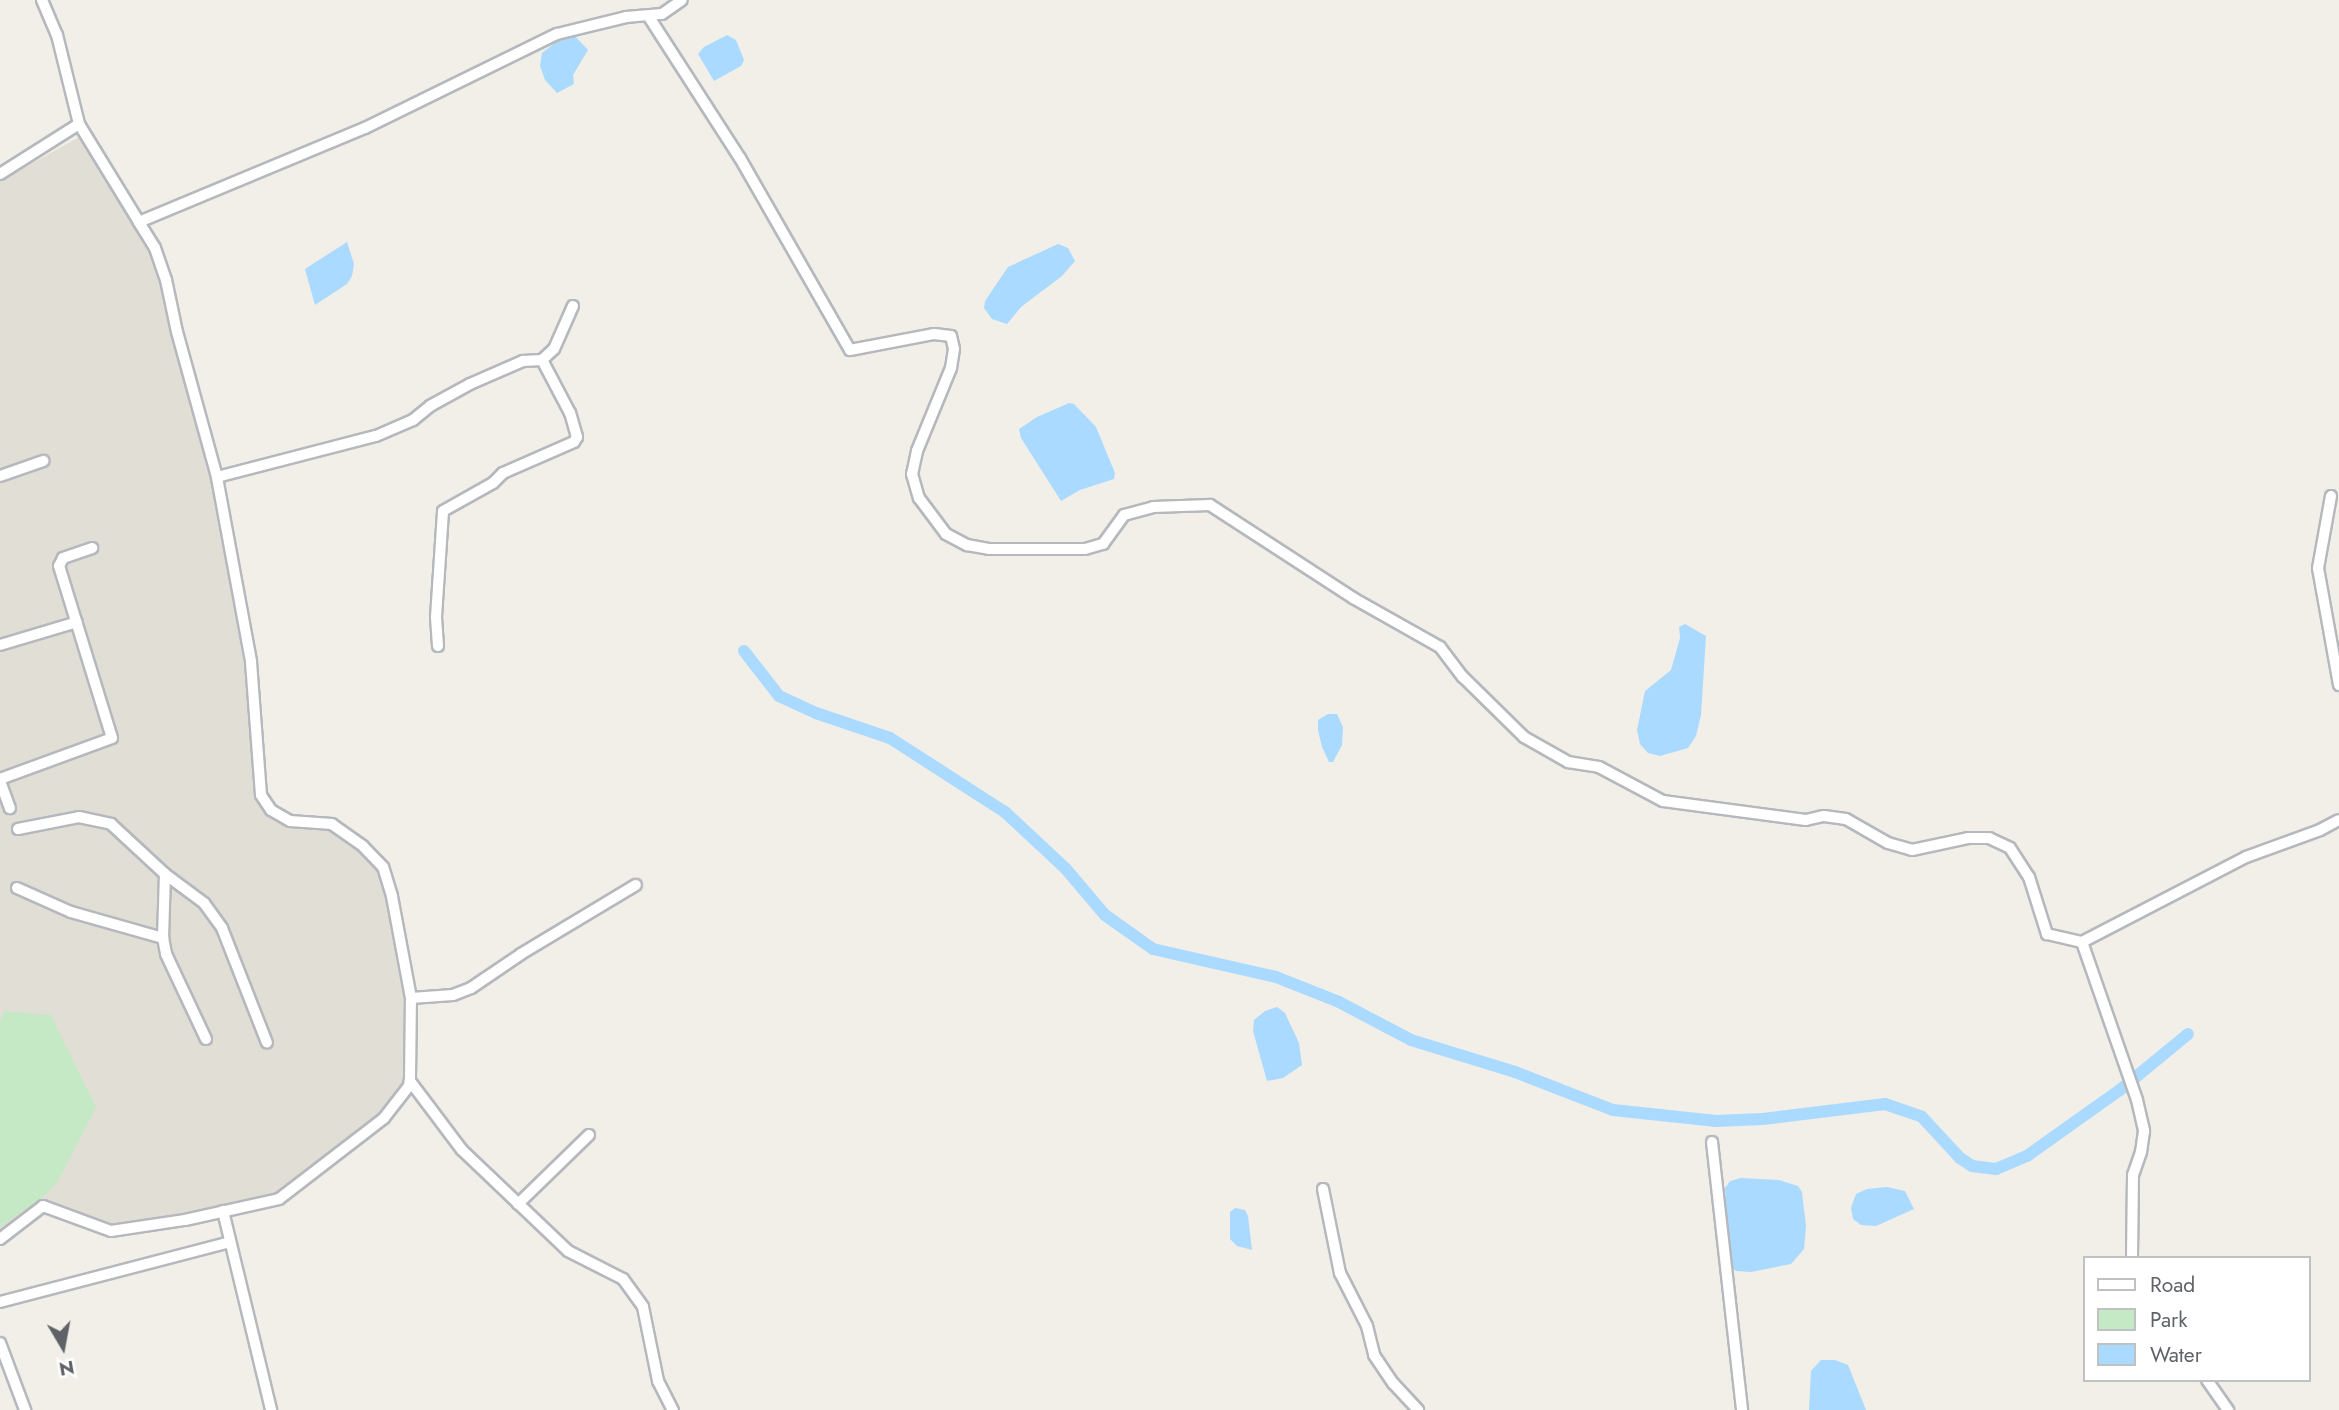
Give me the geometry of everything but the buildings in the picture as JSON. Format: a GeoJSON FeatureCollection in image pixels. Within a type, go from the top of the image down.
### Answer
{"type":"FeatureCollection","features":[{"type":"Feature","properties":{"kind":"street"},"geometry":{"type":"LineString","coordinates":[[0,1239],[43,1206],[111,1231],[279,1199],[384,1118],[410,1081],[411,998],[392,896],[383,867],[363,846],[332,824],[290,821],[271,810],[261,795],[251,661],[217,477],[177,332],[166,280],[155,248],[79,124],[57,35],[42,0]]}},
{"type":"Feature","properties":{"kind":"street"},"geometry":{"type":"LineString","coordinates":[[139,222],[365,128],[557,34],[626,17],[649,17],[676,7],[682,0]]}},
{"type":"Feature","properties":{"kind":"street"},"geometry":{"type":"LineString","coordinates":[[649,17],[740,158],[850,350],[934,334],[951,336],[954,349],[951,368],[917,451],[912,474],[919,498],[946,534],[967,545],[989,549],[1085,549],[1104,544],[1124,515],[1153,507],[1210,505],[1353,598],[1440,647],[1463,677],[1524,737],[1568,762],[1599,767],[1663,801],[1806,820],[1824,816],[1846,819],[1888,843],[1912,850],[1968,838],[1989,838],[2010,848],[2029,877],[2047,933],[2082,942],[2246,857],[2320,830],[2339,820]]}},
{"type":"Feature","properties":{"kind":"street"},"geometry":{"type":"LineString","coordinates":[[0,174],[79,124]]}},
{"type":"Feature","properties":{"kind":"street"},"geometry":{"type":"LineString","coordinates":[[217,477],[376,436],[413,420],[430,406],[470,384],[523,361],[542,360],[554,349],[573,306]]}},
{"type":"Feature","properties":{"kind":"street"},"geometry":{"type":"LineString","coordinates":[[438,646],[436,617],[440,520],[443,511],[493,483],[503,473],[574,442],[578,437],[570,413],[542,360]]}},
{"type":"Feature","properties":{"kind":"street"},"geometry":{"type":"LineString","coordinates":[[0,476],[43,461]]}},
{"type":"Feature","properties":{"kind":"street"},"geometry":{"type":"LineString","coordinates":[[2331,496],[2318,568],[2339,685]]}},
{"type":"Feature","properties":{"kind":"street"},"geometry":{"type":"LineString","coordinates":[[10,808],[0,780],[112,738],[60,561],[92,548]]}},
{"type":"Feature","properties":{"kind":"street"},"geometry":{"type":"LineString","coordinates":[[0,645],[77,622]]}},
{"type":"Feature","properties":{"kind":"street"},"geometry":{"type":"LineString","coordinates":[[18,830],[79,817],[111,824],[165,874],[204,903],[222,928],[267,1043]]}},
{"type":"Feature","properties":{"kind":"street"},"geometry":{"type":"LineString","coordinates":[[165,874],[163,938],[166,954],[206,1039]]}},
{"type":"Feature","properties":{"kind":"street"},"geometry":{"type":"LineString","coordinates":[[411,998],[453,995],[471,988],[521,954],[636,885]]}},
{"type":"Feature","properties":{"kind":"street"},"geometry":{"type":"LineString","coordinates":[[17,888],[71,912],[163,938]]}},
{"type":"Feature","properties":{"kind":"street"},"geometry":{"type":"LineString","coordinates":[[2082,942],[2137,1100],[2144,1141],[2133,1175],[2132,1256]]}},
{"type":"Feature","properties":{"kind":"street"},"geometry":{"type":"LineString","coordinates":[[410,1081],[462,1150],[518,1204],[568,1251],[609,1270],[629,1287],[643,1307],[658,1381],[673,1410]]}},
{"type":"Feature","properties":{"kind":"street"},"geometry":{"type":"LineString","coordinates":[[518,1204],[589,1135]]}},
{"type":"Feature","properties":{"kind":"street"},"geometry":{"type":"LineString","coordinates":[[1712,1142],[1741,1410]]}},
{"type":"Feature","properties":{"kind":"street"},"geometry":{"type":"LineString","coordinates":[[1323,1189],[1340,1273],[1367,1326],[1374,1355],[1418,1410]]}},
{"type":"Feature","properties":{"kind":"street"},"geometry":{"type":"LineString","coordinates":[[223,1211],[271,1410]]}},
{"type":"Feature","properties":{"kind":"street"},"geometry":{"type":"LineString","coordinates":[[0,1303],[230,1242]]}},
{"type":"Feature","properties":{"kind":"street"},"geometry":{"type":"LineString","coordinates":[[0,1343],[3,1367],[25,1410]]}},
{"type":"Feature","properties":{"kind":"street"},"geometry":{"type":"LineString","coordinates":[[2208,1382],[2228,1410]]}},
{"type":"Feature","properties":{"kind":"shaded area"},"geometry":{"type":"Polygon","coordinates":[[[83,135],[147,245],[177,339],[207,454],[247,662],[253,771],[259,795],[290,822],[332,824],[382,868],[410,993],[408,1086],[384,1118],[278,1197],[186,1218],[112,1228],[41,1204],[0,1235],[0,181],[83,135]]]}},
{"type":"Feature","properties":{"kind":"green space"},"geometry":{"type":"Polygon","coordinates":[[[4,1011],[51,1015],[96,1107],[58,1181],[44,1196],[0,1227],[0,1021],[4,1011]]]}},
{"type":"Feature","properties":{"kind":"water"},"geometry":{"type":"Polygon","coordinates":[[[574,35],[588,50],[573,75],[574,84],[557,93],[545,80],[540,66],[542,53],[556,42],[574,35]]]}},
{"type":"Feature","properties":{"kind":"water"},"geometry":{"type":"Polygon","coordinates":[[[727,35],[736,40],[744,60],[741,66],[714,81],[698,54],[704,47],[727,35]]]}},
{"type":"Feature","properties":{"kind":"water"},"geometry":{"type":"Polygon","coordinates":[[[347,242],[354,264],[352,276],[347,284],[315,305],[305,269],[347,242]]]}},
{"type":"Feature","properties":{"kind":"water"},"geometry":{"type":"Polygon","coordinates":[[[1058,244],[1068,248],[1075,261],[1062,276],[1021,307],[1007,324],[992,319],[984,308],[985,301],[1008,267],[1058,244]]]}},
{"type":"Feature","properties":{"kind":"water"},"geometry":{"type":"Polygon","coordinates":[[[1069,403],[1074,404],[1096,427],[1115,473],[1114,479],[1080,490],[1061,501],[1021,438],[1019,429],[1037,417],[1069,403]]]}},
{"type":"Feature","properties":{"kind":"water"},"geometry":{"type":"Polygon","coordinates":[[[1685,624],[1706,636],[1701,715],[1696,736],[1688,748],[1660,756],[1648,753],[1640,744],[1637,730],[1645,691],[1671,670],[1680,638],[1679,627],[1685,624]]]}},
{"type":"Feature","properties":{"kind":"water"},"geometry":{"type":"Polygon","coordinates":[[[1328,714],[1337,714],[1343,727],[1342,745],[1333,762],[1329,762],[1318,730],[1318,720],[1328,714]]]}},
{"type":"Feature","properties":{"kind":"water"},"geometry":{"type":"Polygon","coordinates":[[[1277,1007],[1285,1013],[1299,1043],[1302,1065],[1283,1078],[1267,1081],[1253,1031],[1254,1020],[1265,1011],[1277,1007]]]}},
{"type":"Feature","properties":{"kind":"water"},"geometry":{"type":"Polygon","coordinates":[[[1741,1178],[1779,1180],[1798,1186],[1802,1192],[1806,1226],[1804,1249],[1791,1264],[1751,1272],[1736,1271],[1730,1266],[1725,1188],[1730,1181],[1741,1178]]]}},
{"type":"Feature","properties":{"kind":"water"},"geometry":{"type":"Polygon","coordinates":[[[1887,1187],[1905,1191],[1914,1209],[1876,1226],[1861,1225],[1853,1219],[1851,1208],[1856,1194],[1867,1189],[1887,1187]]]}},
{"type":"Feature","properties":{"kind":"water"},"geometry":{"type":"Polygon","coordinates":[[[1235,1208],[1245,1210],[1248,1216],[1252,1250],[1237,1246],[1230,1239],[1230,1212],[1235,1208]]]}},
{"type":"Feature","properties":{"kind":"water"},"geometry":{"type":"Polygon","coordinates":[[[1821,1360],[1835,1360],[1848,1365],[1866,1410],[1809,1410],[1811,1371],[1821,1360]]]}},
{"type":"Feature","properties":{"kind":"waterway"},"geometry":{"type":"LineString","coordinates":[[744,651],[779,696],[816,713],[890,738],[1005,812],[1066,869],[1105,915],[1153,949],[1276,977],[1339,1002],[1411,1040],[1515,1072],[1613,1110],[1716,1121],[1763,1119],[1885,1104],[1922,1117],[1960,1158],[1972,1166],[1996,1169],[2027,1156],[2120,1090],[2188,1034]]}}]}
